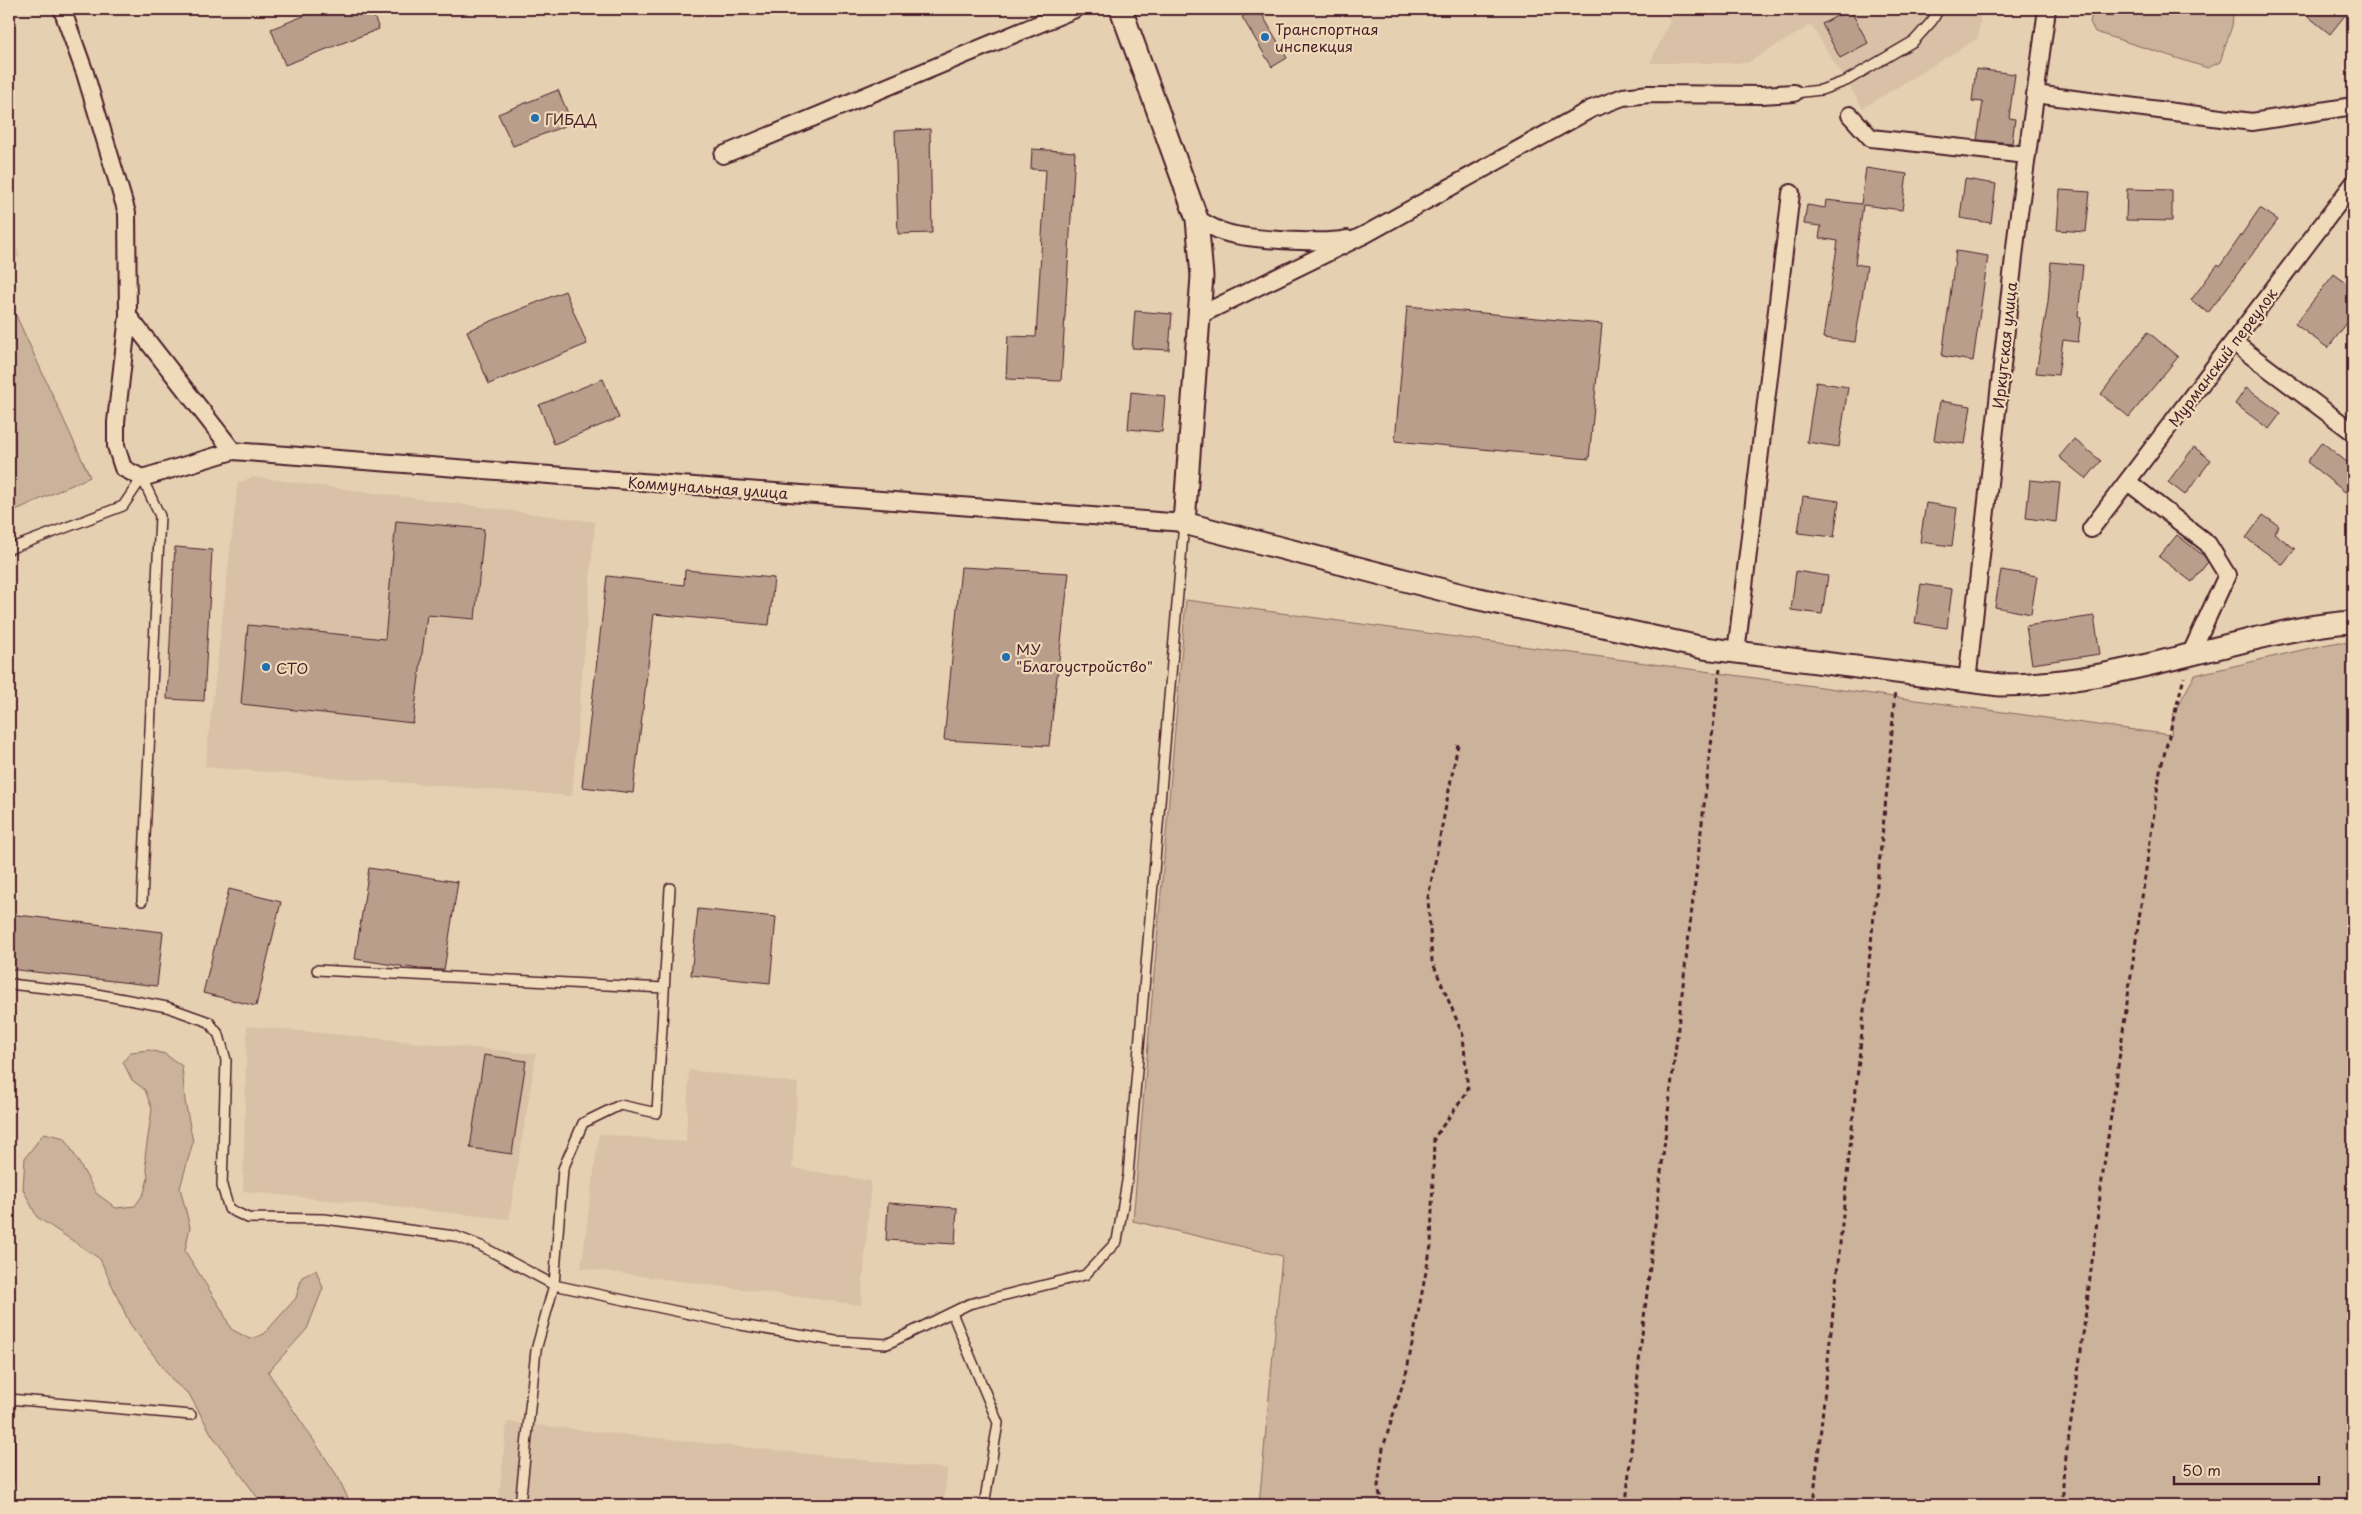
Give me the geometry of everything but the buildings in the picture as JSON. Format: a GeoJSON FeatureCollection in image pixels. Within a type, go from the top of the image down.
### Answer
{"type":"FeatureCollection","features":[{"type":"Feature","properties":{"kind":"street"},"geometry":{"type":"LineString","coordinates":[[62,9],[85,73],[127,213],[128,316],[116,422],[116,446],[123,468],[142,478],[233,451],[128,316]]}},
{"type":"Feature","properties":{"kind":"street"},"geometry":{"type":"LineString","coordinates":[[723,155],[1075,9]]}},
{"type":"Feature","properties":{"kind":"street"},"geometry":{"type":"LineString","coordinates":[[1121,9],[1197,219],[1202,276],[1184,523],[1470,597],[1729,652],[1967,682],[2032,685],[2102,676],[2288,631],[2353,622]]}},
{"type":"Feature","properties":{"kind":"street","name":"Иркутская улица"},"geometry":{"type":"LineString","coordinates":[[1967,682],[2027,155],[2047,9]]}},
{"type":"Feature","properties":{"kind":"street"},"geometry":{"type":"LineString","coordinates":[[1200,315],[1366,234],[1592,109],[1623,97],[1649,94],[1794,94]]}},
{"type":"Feature","properties":{"kind":"street"},"geometry":{"type":"LineString","coordinates":[[2035,94],[2252,122],[2353,106]]}},
{"type":"Feature","properties":{"kind":"street"},"geometry":{"type":"LineString","coordinates":[[1850,115],[1870,138],[2027,155]]}},
{"type":"Feature","properties":{"kind":"street","name":"Мурманский переулок"},"geometry":{"type":"LineString","coordinates":[[2091,529],[2353,184]]}},
{"type":"Feature","properties":{"kind":"street"},"geometry":{"type":"LineString","coordinates":[[1729,652],[1790,193]]}},
{"type":"Feature","properties":{"kind":"street"},"geometry":{"type":"LineString","coordinates":[[1197,219],[1222,232],[1241,236],[1322,242],[1366,234]]}},
{"type":"Feature","properties":{"kind":"street"},"geometry":{"type":"LineString","coordinates":[[2233,342],[2353,432]]}},
{"type":"Feature","properties":{"kind":"street","name":"Коммунальная улица"},"geometry":{"type":"LineString","coordinates":[[233,451],[1184,523]]}},
{"type":"Feature","properties":{"kind":"street"},"geometry":{"type":"LineString","coordinates":[[2128,482],[2208,544],[2227,575],[2190,655]]}},
{"type":"Feature","properties":{"kind":"lane"},"geometry":{"type":"LineString","coordinates":[[1794,94],[1821,90],[1846,82],[1914,41],[1932,21],[1939,9]]}},
{"type":"Feature","properties":{"kind":"lane"},"geometry":{"type":"LineString","coordinates":[[9,549],[123,506],[142,478]]}},
{"type":"Feature","properties":{"kind":"lane"},"geometry":{"type":"LineString","coordinates":[[142,478],[160,516],[142,901]]}},
{"type":"Feature","properties":{"kind":"lane"},"geometry":{"type":"LineString","coordinates":[[9,984],[91,993],[167,1007],[209,1022],[219,1035],[226,1060],[222,1186],[229,1209],[248,1218],[324,1219],[455,1236],[481,1246],[554,1285],[741,1325],[836,1341],[887,1344],[970,1304],[1085,1275],[1117,1241],[1128,1175],[1184,523]]}},
{"type":"Feature","properties":{"kind":"lane"},"geometry":{"type":"LineString","coordinates":[[520,1505],[536,1350],[554,1285],[563,1169],[582,1123],[620,1105],[656,1113],[670,888]]}},
{"type":"Feature","properties":{"kind":"lane"},"geometry":{"type":"LineString","coordinates":[[316,970],[664,988]]}},
{"type":"Feature","properties":{"kind":"lane"},"geometry":{"type":"LineString","coordinates":[[952,1313],[998,1423],[984,1505]]}},
{"type":"Feature","properties":{"kind":"lane"},"geometry":{"type":"LineString","coordinates":[[9,1480],[9,1398],[191,1415]]}},
{"type":"Feature","properties":{"kind":"path"},"geometry":{"type":"LineString","coordinates":[[1626,1505],[1640,1352],[1729,652]]}},
{"type":"Feature","properties":{"kind":"path"},"geometry":{"type":"LineString","coordinates":[[2063,1505],[2063,1478],[2082,1351],[2103,1172],[2159,781],[2190,655]]}},
{"type":"Feature","properties":{"kind":"path"},"geometry":{"type":"LineString","coordinates":[[1813,1505],[1889,768],[1896,673]]}},
{"type":"Feature","properties":{"kind":"path"},"geometry":{"type":"LineString","coordinates":[[1382,1505],[1378,1486],[1384,1448],[1407,1370],[1431,1246],[1434,1138],[1468,1091],[1463,1035],[1432,961],[1428,898],[1458,744]]}},
{"type":"Feature","properties":{"kind":"shaded area"},"geometry":{"type":"Polygon","coordinates":[[[1661,9],[1981,9],[1978,38],[1863,108],[1811,25],[1747,63],[1650,63],[1670,21],[1661,9]]]}},
{"type":"Feature","properties":{"kind":"shaded area"},"geometry":{"type":"Polygon","coordinates":[[[2093,9],[2227,9],[2231,11],[2233,16],[2232,26],[2220,62],[2208,68],[2095,32],[2090,22],[2093,9]]]}},
{"type":"Feature","properties":{"kind":"shaded area"},"geometry":{"type":"Polygon","coordinates":[[[9,228],[20,256],[9,260],[9,228]]]}},
{"type":"Feature","properties":{"kind":"shaded area"},"geometry":{"type":"Polygon","coordinates":[[[9,300],[90,477],[9,513],[9,300]]]}},
{"type":"Feature","properties":{"kind":"shaded area"},"geometry":{"type":"Polygon","coordinates":[[[253,477],[595,522],[572,796],[205,767],[238,483],[253,477]]]}},
{"type":"Feature","properties":{"kind":"shaded area"},"geometry":{"type":"Polygon","coordinates":[[[1186,600],[2171,735],[2173,714],[2195,675],[2323,645],[2340,642],[2353,644],[2353,1505],[1259,1505],[1282,1256],[1133,1221],[1186,600]]]}},
{"type":"Feature","properties":{"kind":"shaded area"},"geometry":{"type":"Polygon","coordinates":[[[247,1026],[536,1054],[509,1219],[243,1191],[247,1026]]]}},
{"type":"Feature","properties":{"kind":"shaded area"},"geometry":{"type":"Polygon","coordinates":[[[149,1050],[165,1054],[182,1066],[185,1101],[193,1142],[180,1188],[190,1227],[185,1251],[222,1310],[231,1329],[250,1339],[264,1334],[296,1298],[302,1277],[316,1270],[323,1288],[307,1329],[268,1372],[338,1477],[351,1505],[263,1505],[212,1435],[189,1394],[174,1382],[130,1324],[100,1259],[37,1217],[23,1189],[25,1158],[44,1133],[65,1138],[96,1193],[116,1208],[135,1206],[144,1193],[148,1178],[145,1157],[152,1109],[145,1090],[132,1080],[123,1062],[131,1052],[149,1050]]]}},
{"type":"Feature","properties":{"kind":"shaded area"},"geometry":{"type":"Polygon","coordinates":[[[689,1070],[798,1083],[792,1168],[871,1181],[861,1305],[581,1268],[599,1134],[686,1142],[689,1070]]]}},
{"type":"Feature","properties":{"kind":"shaded area"},"geometry":{"type":"Polygon","coordinates":[[[507,1422],[947,1469],[944,1505],[498,1505],[507,1422]]]}},
{"type":"Feature","properties":{"kind":"place","name":"Транспортная инспекция"},"geometry":{"type":"Point","coordinates":[1265,37]}},
{"type":"Feature","properties":{"kind":"place","name":"ГИБДД"},"geometry":{"type":"Point","coordinates":[535,118]}},
{"type":"Feature","properties":{"kind":"place","name":"МУ \"Благоустройство\""},"geometry":{"type":"Point","coordinates":[1006,657]}},
{"type":"Feature","properties":{"kind":"place","name":"СТО"},"geometry":{"type":"Point","coordinates":[266,667]}}]}
